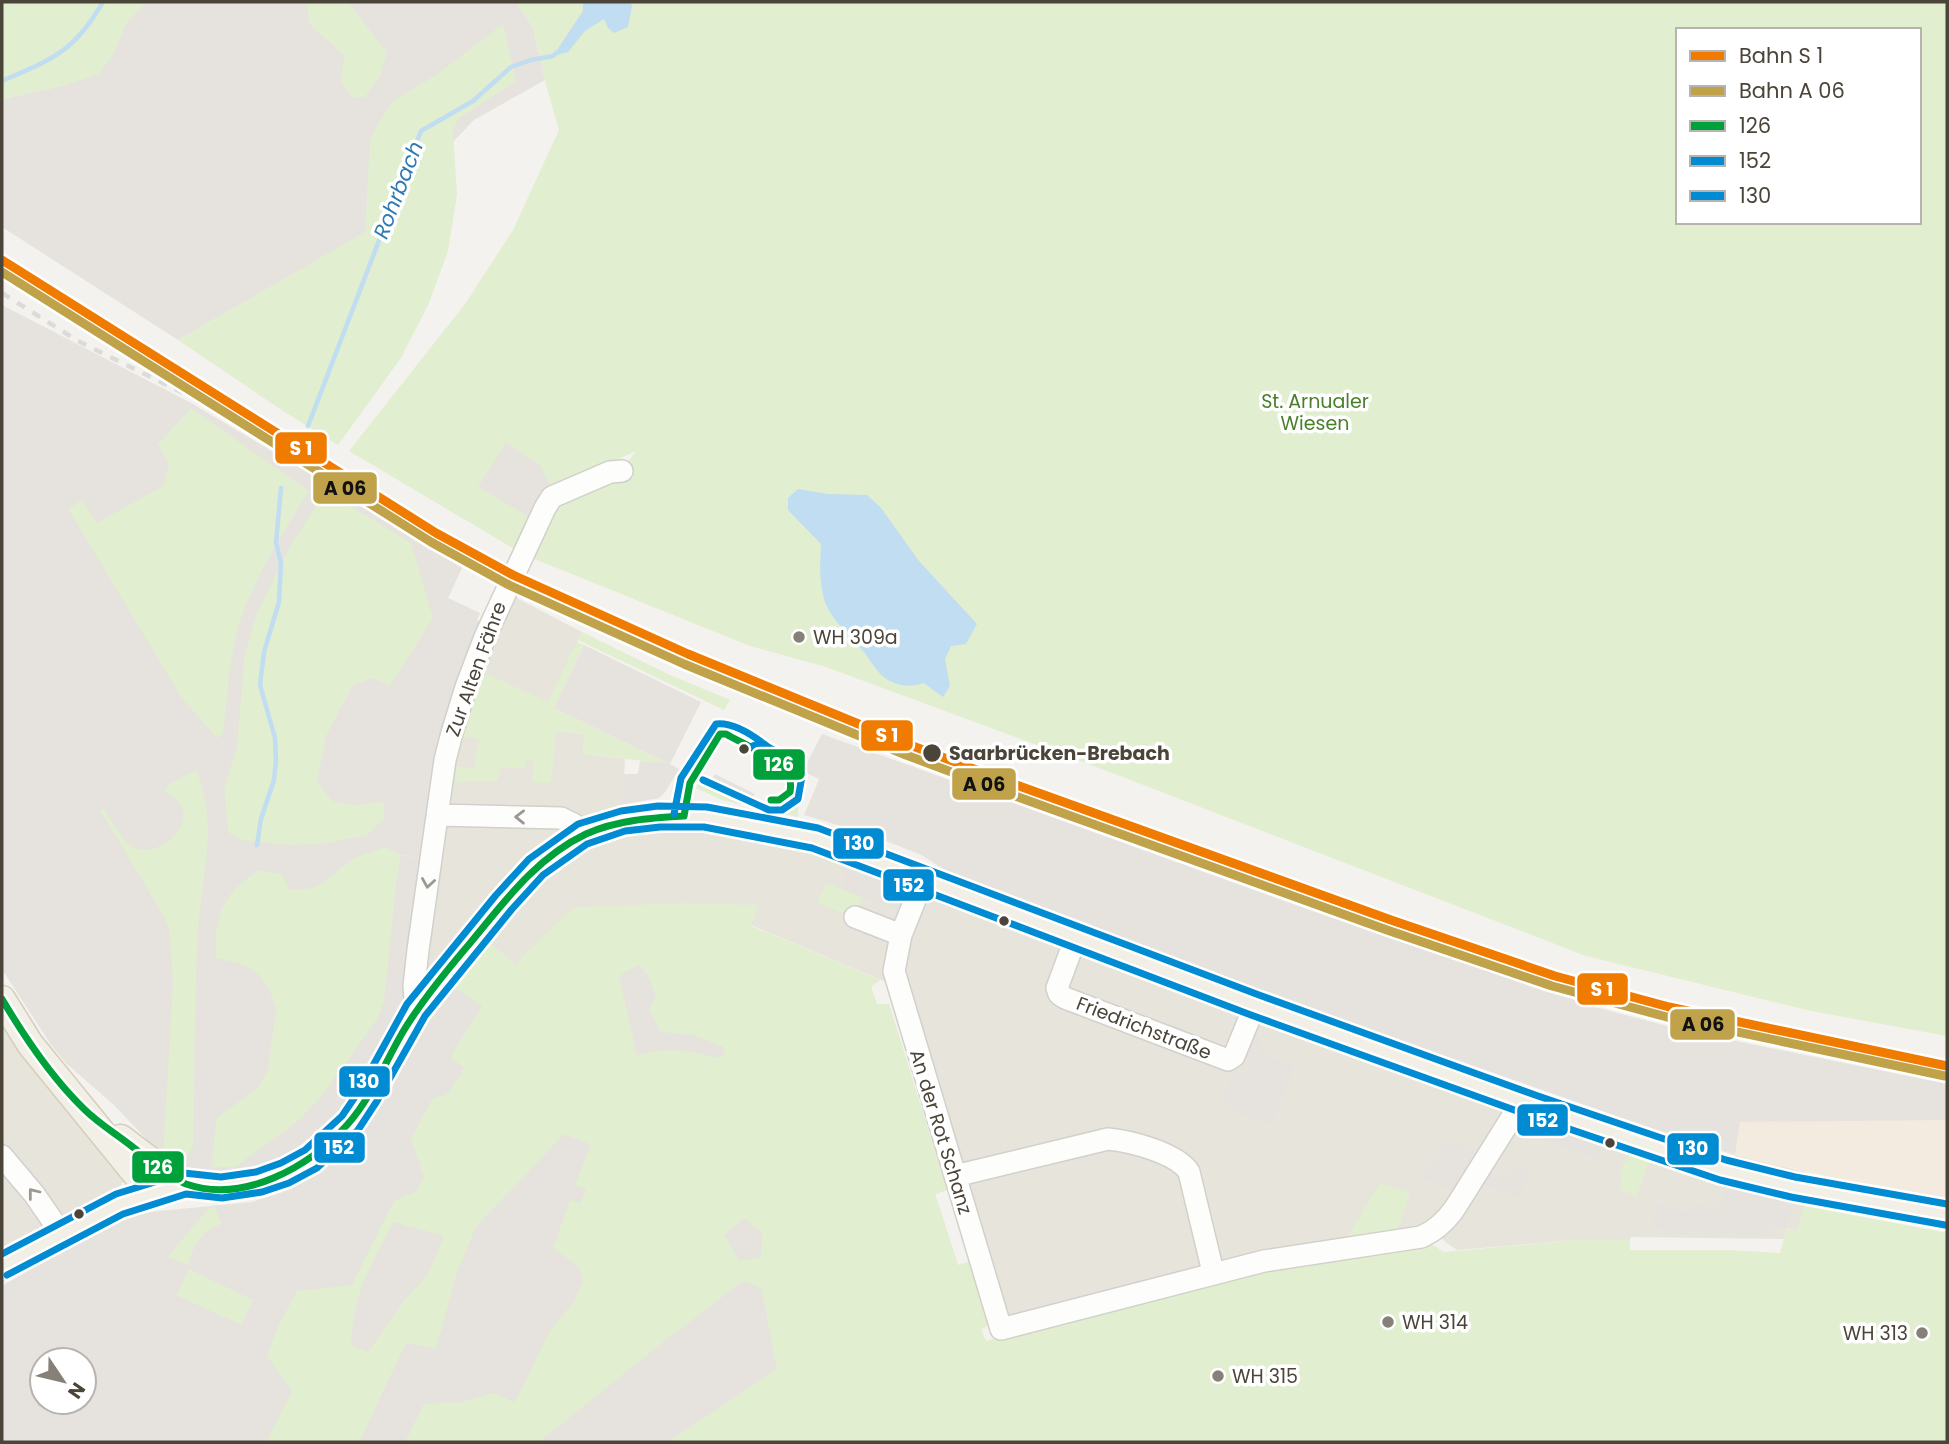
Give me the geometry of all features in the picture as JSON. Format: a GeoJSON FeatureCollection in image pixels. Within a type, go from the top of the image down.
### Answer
{"type":"FeatureCollection","features":[{"type":"Feature","properties":{"kind":"main road"},"geometry":{"type":"LineString","coordinates":[[2,999],[30,1044],[104,1137],[140,1164],[185,1184],[221,1188],[250,1184],[285,1174],[317,1155],[350,1123],[416,1010],[525,878],[553,853],[582,834],[623,821],[659,816],[705,817],[815,838],[1255,1006],[1723,1170],[1758,1180],[1947,1215]]}},
{"type":"Feature","properties":{"kind":"main road"},"geometry":{"type":"LineString","coordinates":[[140,1164],[152,1194]]}},
{"type":"Feature","properties":{"kind":"main road"},"geometry":{"type":"LineString","coordinates":[[121,1203],[140,1164]]}},
{"type":"Feature","properties":{"kind":"main road"},"geometry":{"type":"LineString","coordinates":[[2,1266],[121,1203],[185,1184]]}},
{"type":"Feature","properties":{"kind":"street","name":"Zur Alten Fähre"},"geometry":{"type":"LineString","coordinates":[[416,1010],[415,973],[445,760],[466,687],[494,615],[552,497],[610,472],[622,471]]}},
{"type":"Feature","properties":{"kind":"street"},"geometry":{"type":"LineString","coordinates":[[438,815],[561,818],[575,825],[582,834]]}},
{"type":"Feature","properties":{"kind":"street","name":"An der Rot Schanz"},"geometry":{"type":"LineString","coordinates":[[923,880],[901,934],[895,964],[896,984],[1001,1329],[1213,1272]]}},
{"type":"Feature","properties":{"kind":"street"},"geometry":{"type":"LineString","coordinates":[[855,917],[901,934]]}},
{"type":"Feature","properties":{"kind":"street","name":"Friedrichstraße"},"geometry":{"type":"LineString","coordinates":[[1076,937],[1057,988],[1059,994],[1077,1003],[1228,1060],[1234,1056],[1255,1006]]}},
{"type":"Feature","properties":{"kind":"street"},"geometry":{"type":"LineString","coordinates":[[955,1176],[1108,1139],[1154,1151],[1184,1164],[1189,1172],[1213,1272],[1264,1261],[1421,1237],[1430,1233],[1455,1208],[1522,1101]]}},
{"type":"Feature","properties":{"kind":"street"},"geometry":{"type":"LineString","coordinates":[[2,1156],[34,1194],[61,1233]]}},
{"type":"Feature","properties":{"kind":"shaded area"},"geometry":{"type":"Polygon","coordinates":[[[118,2],[516,2],[533,27],[545,80],[474,120],[366,232],[178,340],[2,227],[2,99],[62,86],[118,2]]]}},
{"type":"Feature","properties":{"kind":"shaded area"},"geometry":{"type":"Polygon","coordinates":[[[2,305],[191,403],[462,568],[448,598],[480,613],[477,620],[481,623],[457,684],[426,858],[402,855],[419,897],[406,1000],[342,1107],[318,1133],[277,1162],[220,1174],[186,1170],[152,1145],[113,1104],[67,1064],[52,1046],[2,969],[2,305]]]}},
{"type":"Feature","properties":{"kind":"shaded area"},"geometry":{"type":"Polygon","coordinates":[[[506,443],[539,464],[552,488],[543,492],[531,518],[478,487],[506,443]]]}},
{"type":"Feature","properties":{"kind":"shaded area"},"geometry":{"type":"Polygon","coordinates":[[[509,594],[582,632],[540,720],[556,731],[585,734],[583,754],[625,759],[621,829],[667,824],[780,838],[1734,1178],[1735,1155],[1814,1174],[1797,1231],[1787,1228],[1784,1239],[1631,1237],[1630,1240],[1575,1240],[1457,1250],[1445,1242],[1432,1223],[1418,1232],[1005,1321],[905,990],[751,925],[757,906],[574,907],[516,964],[487,942],[448,995],[420,976],[450,761],[509,594]]]}},
{"type":"Feature","properties":{"kind":"shaded area"},"geometry":{"type":"Polygon","coordinates":[[[584,645],[701,702],[670,764],[679,769],[659,798],[622,805],[624,774],[638,774],[640,761],[668,763],[554,708],[584,645]]]}},
{"type":"Feature","properties":{"kind":"shaded area"},"geometry":{"type":"Polygon","coordinates":[[[822,734],[1318,913],[1595,1007],[1682,1030],[1947,1084],[1947,1120],[1740,1122],[1735,1155],[1662,1132],[1260,991],[948,872],[922,855],[871,835],[847,829],[820,777],[819,779],[803,771],[822,734]]]}},
{"type":"Feature","properties":{"kind":"shaded area"},"geometry":{"type":"Polygon","coordinates":[[[60,748],[100,810],[169,930],[173,982],[166,1083],[113,1104],[67,1064],[52,1046],[2,969],[2,783],[60,748]]]}},
{"type":"Feature","properties":{"kind":"shaded area"},"geometry":{"type":"Polygon","coordinates":[[[715,774],[755,794],[750,803],[713,787],[711,781],[715,774]]]}},
{"type":"Feature","properties":{"kind":"shaded area"},"geometry":{"type":"Polygon","coordinates":[[[820,777],[845,789],[844,793],[936,840],[943,821],[1025,853],[1009,895],[948,872],[922,855],[871,835],[804,815],[820,777]]]}},
{"type":"Feature","properties":{"kind":"shaded area"},"geometry":{"type":"Polygon","coordinates":[[[401,855],[426,858],[419,897],[395,894],[401,855]]]}},
{"type":"Feature","properties":{"kind":"shaded area"},"geometry":{"type":"Polygon","coordinates":[[[849,866],[904,887],[906,892],[900,911],[841,889],[849,866]]]}},
{"type":"Feature","properties":{"kind":"shaded area"},"geometry":{"type":"Polygon","coordinates":[[[688,903],[757,905],[751,926],[880,980],[871,986],[872,991],[877,1004],[889,1004],[947,1190],[935,1194],[958,1265],[988,1323],[985,1327],[887,1363],[773,1442],[2,1442],[2,1286],[86,1236],[122,1219],[149,1212],[252,1202],[283,1192],[325,1168],[359,1131],[413,1044],[487,942],[516,964],[574,907],[688,903]]]}},
{"type":"Feature","properties":{"kind":"shaded area"},"geometry":{"type":"Polygon","coordinates":[[[205,955],[247,966],[259,975],[269,988],[276,1009],[268,1069],[258,1088],[204,1126],[205,955]]]}},
{"type":"Feature","properties":{"kind":"shaded area"},"geometry":{"type":"Polygon","coordinates":[[[2,1018],[122,1170],[124,1180],[118,1190],[108,1197],[2,1255],[2,1018]]]}},
{"type":"Feature","properties":{"kind":"shaded area"},"geometry":{"type":"Polygon","coordinates":[[[1252,1036],[1263,1040],[1259,1052],[1294,1066],[1272,1125],[1235,1112],[1223,1100],[1233,1073],[1241,1075],[1254,1063],[1243,1059],[1252,1036]]]}},
{"type":"Feature","properties":{"kind":"shaded area"},"geometry":{"type":"Polygon","coordinates":[[[1947,1120],[1947,1198],[1845,1180],[1735,1155],[1740,1122],[1947,1120]]]}},
{"type":"Feature","properties":{"kind":"shaded area"},"geometry":{"type":"Polygon","coordinates":[[[1553,1127],[1602,1145],[1597,1159],[1548,1141],[1553,1127]]]}},
{"type":"Feature","properties":{"kind":"shaded area"},"geometry":{"type":"Polygon","coordinates":[[[1444,1141],[1476,1152],[1453,1191],[1420,1177],[1439,1155],[1444,1141]]]}},
{"type":"Feature","properties":{"kind":"shaded area"},"geometry":{"type":"Polygon","coordinates":[[[1516,1164],[1530,1169],[1520,1198],[1481,1183],[1489,1170],[1510,1179],[1516,1164]]]}},
{"type":"Feature","properties":{"kind":"shaded area"},"geometry":{"type":"Polygon","coordinates":[[[1738,1187],[1793,1204],[1787,1228],[1768,1224],[1765,1235],[1651,1229],[1657,1204],[1688,1212],[1691,1203],[1719,1211],[1726,1188],[1736,1191],[1738,1187]]]}},
{"type":"Feature","properties":{"kind":"green space"},"geometry":{"type":"Polygon","coordinates":[[[2,2],[147,2],[128,21],[111,58],[98,75],[2,99],[2,2]]]}},
{"type":"Feature","properties":{"kind":"green space"},"geometry":{"type":"Polygon","coordinates":[[[307,2],[348,2],[387,52],[380,76],[365,97],[353,98],[341,82],[344,55],[309,24],[307,2]]]}},
{"type":"Feature","properties":{"kind":"green space","name":"St. Arnualer Wiesen"},"geometry":{"type":"Polygon","coordinates":[[[516,2],[1947,2],[1947,1036],[1811,1011],[1586,956],[1115,774],[826,667],[750,646],[532,558],[554,515],[564,502],[616,479],[636,451],[543,492],[516,550],[349,451],[465,304],[513,230],[559,130],[533,27],[516,2]]]}},
{"type":"Feature","properties":{"kind":"green space"},"geometry":{"type":"Polygon","coordinates":[[[503,24],[516,81],[459,118],[453,130],[457,195],[448,251],[429,303],[401,358],[338,445],[178,340],[365,232],[370,138],[392,102],[436,75],[503,24]]]}},
{"type":"Feature","properties":{"kind":"green space"},"geometry":{"type":"Polygon","coordinates":[[[191,408],[309,491],[265,564],[244,610],[232,656],[223,734],[217,738],[181,697],[68,509],[82,500],[97,523],[163,486],[169,464],[158,444],[191,408]]]}},
{"type":"Feature","properties":{"kind":"green space"},"geometry":{"type":"Polygon","coordinates":[[[326,491],[411,543],[433,618],[390,686],[374,678],[353,685],[326,736],[317,782],[332,801],[354,805],[384,802],[384,819],[367,835],[322,844],[288,845],[241,840],[228,832],[224,788],[237,747],[244,659],[256,615],[292,543],[326,491]]]}},
{"type":"Feature","properties":{"kind":"green space"},"geometry":{"type":"Polygon","coordinates":[[[582,632],[670,675],[730,700],[724,710],[578,640],[582,632]]]}},
{"type":"Feature","properties":{"kind":"green space"},"geometry":{"type":"Polygon","coordinates":[[[577,642],[584,645],[554,708],[670,764],[583,754],[585,734],[556,731],[551,783],[532,782],[534,761],[526,760],[525,769],[501,767],[497,781],[452,782],[455,766],[473,769],[479,740],[463,736],[482,672],[548,702],[577,642]]]}},
{"type":"Feature","properties":{"kind":"green space"},"geometry":{"type":"Polygon","coordinates":[[[196,770],[207,810],[208,831],[197,960],[193,1146],[183,1162],[176,1163],[163,1154],[173,982],[169,930],[100,810],[104,809],[130,845],[151,849],[162,845],[179,830],[183,820],[183,810],[178,801],[164,791],[170,784],[196,770]]]}},
{"type":"Feature","properties":{"kind":"green space"},"geometry":{"type":"Polygon","coordinates":[[[708,779],[713,787],[750,803],[774,807],[795,803],[798,805],[798,817],[722,800],[696,788],[702,780],[708,779]]]}},
{"type":"Feature","properties":{"kind":"green space"},"geometry":{"type":"Polygon","coordinates":[[[385,847],[401,855],[384,1002],[376,1021],[322,1096],[298,1121],[235,1167],[211,1167],[217,1117],[258,1088],[246,966],[216,958],[217,929],[223,907],[236,888],[259,870],[282,874],[289,889],[300,890],[324,882],[353,859],[385,847]]]}},
{"type":"Feature","properties":{"kind":"green space"},"geometry":{"type":"Polygon","coordinates":[[[826,883],[862,897],[855,916],[817,903],[826,883]]]}},
{"type":"Feature","properties":{"kind":"green space"},"geometry":{"type":"Polygon","coordinates":[[[688,903],[757,905],[751,926],[880,980],[871,987],[877,1004],[889,1004],[947,1190],[935,1194],[958,1265],[971,1261],[988,1318],[986,1327],[981,1329],[986,1341],[1215,1278],[1428,1242],[1444,1252],[1575,1240],[1630,1240],[1630,1250],[1780,1253],[1787,1228],[1797,1231],[1804,1206],[1947,1233],[1947,1442],[668,1442],[777,1369],[761,1288],[743,1281],[539,1442],[405,1442],[424,1404],[460,1402],[493,1393],[515,1402],[549,1332],[575,1300],[583,1279],[579,1267],[553,1248],[570,1200],[581,1203],[586,1189],[575,1185],[591,1145],[564,1134],[476,1227],[457,1272],[436,1349],[406,1343],[359,1442],[266,1442],[292,1391],[267,1356],[278,1326],[297,1291],[352,1285],[394,1201],[416,1191],[424,1178],[411,1138],[433,1098],[448,1094],[464,1068],[450,1057],[482,1006],[454,987],[420,1035],[418,1029],[487,942],[516,964],[574,907],[688,903]],[[638,965],[619,976],[637,1055],[679,1051],[720,1058],[724,1054],[723,1047],[694,1035],[661,1032],[649,1010],[656,997],[648,975],[638,965]],[[744,1218],[724,1236],[740,1261],[761,1257],[762,1232],[744,1218]],[[393,1222],[370,1267],[355,1311],[351,1346],[368,1352],[402,1303],[428,1275],[444,1236],[393,1222]]]}},
{"type":"Feature","properties":{"kind":"green space"},"geometry":{"type":"Polygon","coordinates":[[[1630,1154],[1649,1160],[1637,1196],[1619,1190],[1622,1179],[1619,1176],[1630,1154]]]}},
{"type":"Feature","properties":{"kind":"green space"},"geometry":{"type":"Polygon","coordinates":[[[1380,1183],[1410,1193],[1397,1231],[1346,1239],[1380,1183]]]}},
{"type":"Feature","properties":{"kind":"green space"},"geometry":{"type":"Polygon","coordinates":[[[210,1207],[215,1207],[221,1224],[199,1240],[189,1265],[167,1257],[210,1207]]]}},
{"type":"Feature","properties":{"kind":"green space"},"geometry":{"type":"Polygon","coordinates":[[[189,1269],[253,1300],[241,1325],[176,1295],[189,1269]]]}},
{"type":"Feature","properties":{"kind":"water"},"geometry":{"type":"Polygon","coordinates":[[[583,2],[630,2],[632,6],[628,27],[614,33],[604,19],[585,31],[568,52],[553,56],[583,11],[583,2]]]}},
{"type":"Feature","properties":{"kind":"water"},"geometry":{"type":"Polygon","coordinates":[[[798,489],[828,494],[867,495],[881,508],[919,561],[977,624],[966,644],[951,646],[945,659],[950,686],[943,697],[924,683],[901,685],[884,677],[831,614],[821,585],[821,544],[788,510],[788,498],[798,489]]]}},
{"type":"Feature","properties":{"kind":"waterway"},"geometry":{"type":"LineString","coordinates":[[2,81],[61,52],[82,33],[103,2]]}},
{"type":"Feature","properties":{"kind":"waterway","name":"Rohrbach"},"geometry":{"type":"LineString","coordinates":[[308,426],[421,131],[473,101],[511,67],[556,53]]}},
{"type":"Feature","properties":{"kind":"waterway","name":"Rohrbach"},"geometry":{"type":"LineString","coordinates":[[257,845],[261,819],[274,780],[276,761],[275,738],[260,685],[264,652],[279,602],[281,563],[276,543],[281,488]]}},
{"type":"Feature","properties":{"kind":"railway"},"geometry":{"type":"LineString","coordinates":[[2,293],[78,341],[238,420]]}},
{"type":"Feature","properties":{"kind":"railway"},"geometry":{"type":"LineString","coordinates":[[688,654],[857,739]]}},
{"type":"Feature","properties":{"kind":"railway"},"geometry":{"type":"LineString","coordinates":[[851,735],[1351,916],[1552,985],[1702,1026],[1947,1076]]}},
{"type":"Feature","properties":{"kind":"transit line"},"geometry":{"type":"LineString","coordinates":[[2,260],[436,533],[513,575],[688,654],[910,745],[1022,787],[1555,976],[1669,1007],[1947,1066]]}},
{"type":"Feature","properties":{"kind":"transit line"},"geometry":{"type":"LineString","coordinates":[[2,272],[431,542],[509,585],[684,664],[906,755],[1018,797],[1387,930],[1552,986],[1667,1017],[1945,1076]]}},
{"type":"Feature","properties":{"kind":"transit line","name":"130"},"geometry":{"type":"LineString","coordinates":[[674,814],[681,778],[716,724],[735,727],[747,733],[768,747],[775,758],[790,763]]}},
{"type":"Feature","properties":{"kind":"transit line","name":"126"},"geometry":{"type":"LineString","coordinates":[[684,816],[690,783],[720,734],[726,734],[760,752],[785,769],[790,777],[790,792],[779,800],[771,800]]}},
{"type":"Feature","properties":{"kind":"transit line","name":"152"},"geometry":{"type":"LineString","coordinates":[[703,780],[769,810],[782,810],[798,799],[802,776],[788,758],[761,743],[744,749]]}},
{"type":"Feature","properties":{"kind":"transit line","name":"130"},"geometry":{"type":"LineString","coordinates":[[2,1254],[116,1194],[184,1173],[221,1177],[256,1172],[305,1150],[342,1116],[359,1091],[407,1004],[529,859],[578,824],[621,811],[658,806],[707,807],[818,828],[1259,995],[1538,1096],[1726,1160],[1795,1177],[1947,1204]]}},
{"type":"Feature","properties":{"kind":"transit line","name":"126"},"geometry":{"type":"LineString","coordinates":[[2,999],[39,1057],[72,1097],[96,1120],[159,1168],[186,1184],[208,1189],[252,1185],[295,1167],[314,1155],[347,1125],[364,1103],[404,1030],[427,996],[496,911],[522,882],[552,855],[598,829],[634,820],[684,816]]}},
{"type":"Feature","properties":{"kind":"transit line","name":"152"},"geometry":{"type":"LineString","coordinates":[[7,1275],[123,1214],[186,1194],[222,1198],[262,1192],[289,1183],[317,1168],[358,1130],[425,1016],[543,875],[587,844],[625,831],[660,827],[704,827],[812,848],[1251,1015],[1531,1116],[1720,1180],[1791,1197],[1945,1225]]}},
{"type":"Feature","properties":{"kind":"place","name":"WH 309a"},"geometry":{"type":"Point","coordinates":[799,637]}},
{"type":"Feature","properties":{"kind":"place","name":"Saarbrücken-Brebach"},"geometry":{"type":"Point","coordinates":[932,753]}},
{"type":"Feature","properties":{"kind":"place","name":"WH 314"},"geometry":{"type":"Point","coordinates":[1388,1322]}},
{"type":"Feature","properties":{"kind":"place","name":"WH 313"},"geometry":{"type":"Point","coordinates":[1922,1333]}},
{"type":"Feature","properties":{"kind":"place","name":"WH 315"},"geometry":{"type":"Point","coordinates":[1218,1376]}}]}
